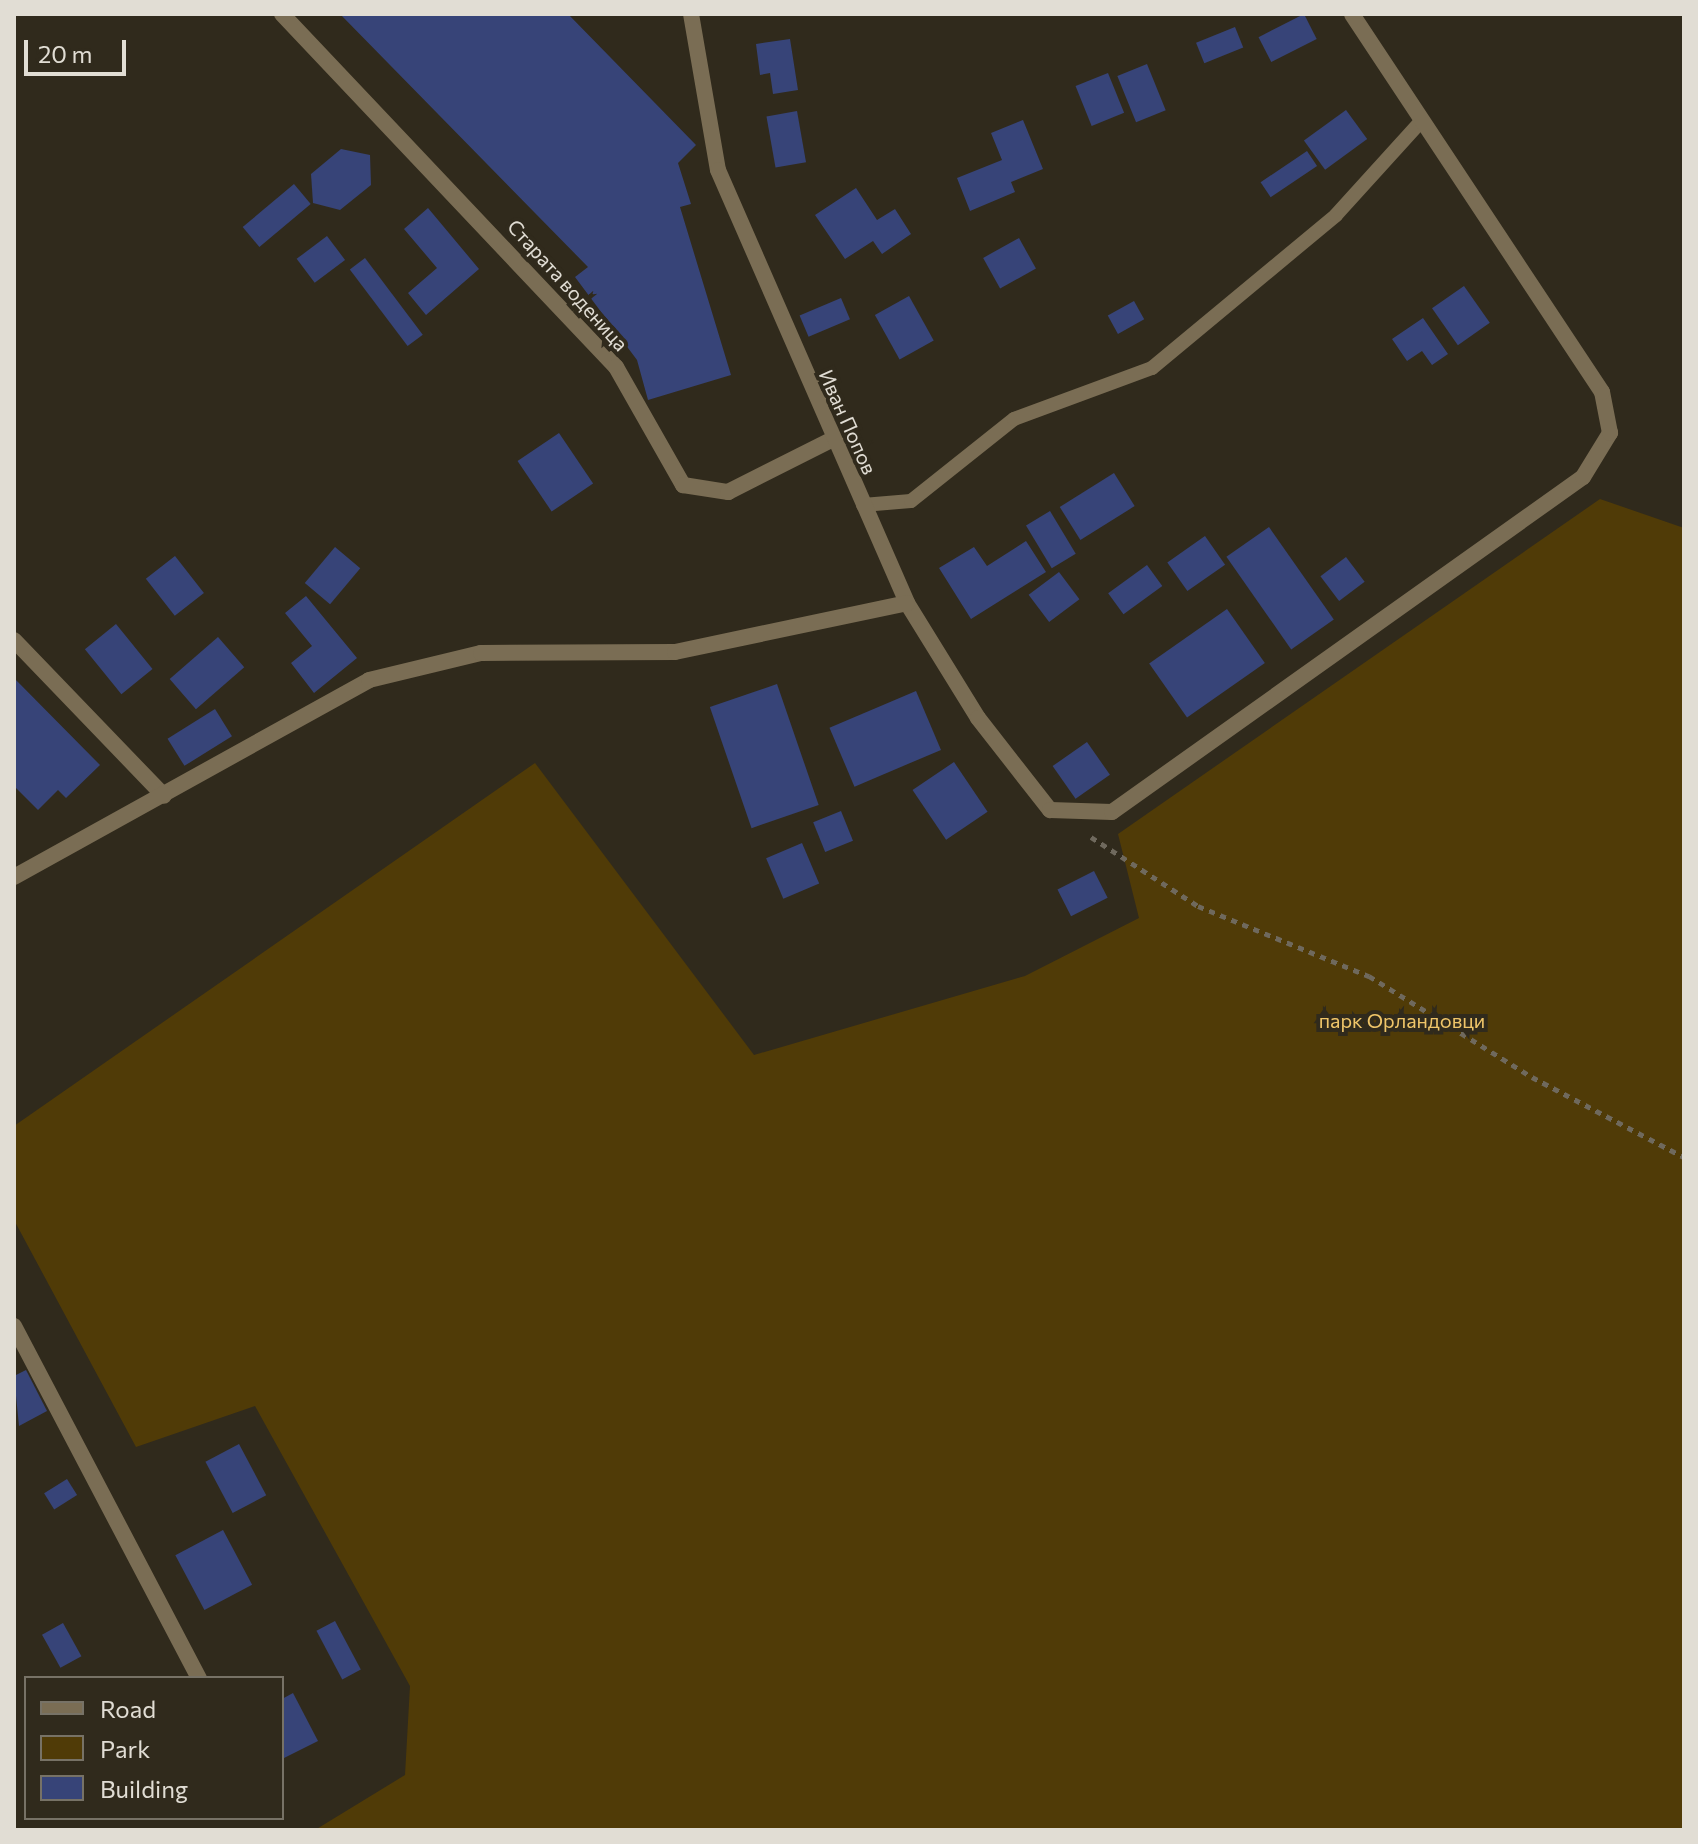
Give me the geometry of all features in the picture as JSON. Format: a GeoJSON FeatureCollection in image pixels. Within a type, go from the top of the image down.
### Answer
{"type":"FeatureCollection","features":[{"type":"Feature","properties":{"kind":"street","name":"Старата воденица"},"geometry":{"type":"LineString","coordinates":[[282,14],[607,356],[683,485],[728,492],[833,439]]}},
{"type":"Feature","properties":{"kind":"street","name":"Иван Попов"},"geometry":{"type":"LineString","coordinates":[[691,14],[718,170],[833,439],[907,603],[978,718],[1050,810],[1112,812],[1583,477],[1610,433],[1602,392],[1422,120]]}},
{"type":"Feature","properties":{"kind":"street"},"geometry":{"type":"LineString","coordinates":[[1352,14],[1422,120]]}},
{"type":"Feature","properties":{"kind":"street"},"geometry":{"type":"LineString","coordinates":[[14,877],[369,680],[481,653],[675,652],[907,603]]}},
{"type":"Feature","properties":{"kind":"street"},"geometry":{"type":"LineString","coordinates":[[14,640],[164,796]]}},
{"type":"Feature","properties":{"kind":"street"},"geometry":{"type":"LineString","coordinates":[[14,1326],[198,1676]]}},
{"type":"Feature","properties":{"kind":"lane"},"geometry":{"type":"LineString","coordinates":[[863,505],[911,501],[1014,419],[1152,368],[1336,215],[1422,120]]}},
{"type":"Feature","properties":{"kind":"path"},"geometry":{"type":"LineString","coordinates":[[1087,834],[1198,906],[1369,976],[1532,1077],[1684,1157]]}},
{"type":"Feature","properties":{"kind":"green space","name":"парк Орландовци"},"geometry":{"type":"Polygon","coordinates":[[[1600,499],[1684,528],[1684,1830],[315,1830],[405,1775],[410,1686],[255,1406],[136,1447],[14,1220],[14,1126],[535,763],[754,1055],[1025,976],[1139,918],[1118,834],[1600,499]]]}},
{"type":"Feature","properties":{"kind":"building"},"geometry":{"type":"Polygon","coordinates":[[[340,14],[568,14],[696,145],[678,163],[691,204],[680,207],[731,375],[648,400],[637,360],[575,277],[588,267],[340,14]]]}},
{"type":"Feature","properties":{"kind":"building"},"geometry":{"type":"Polygon","coordinates":[[[1304,14],[1317,39],[1271,62],[1259,37],[1304,14]]]}},
{"type":"Feature","properties":{"kind":"building"},"geometry":{"type":"Polygon","coordinates":[[[1235,27],[1243,47],[1204,63],[1196,43],[1235,27]]]}},
{"type":"Feature","properties":{"kind":"building"},"geometry":{"type":"Polygon","coordinates":[[[790,39],[798,90],[773,94],[770,73],[760,75],[756,44],[790,39]]]}},
{"type":"Feature","properties":{"kind":"building"},"geometry":{"type":"Polygon","coordinates":[[[1147,64],[1166,110],[1136,122],[1117,76],[1147,64]]]}},
{"type":"Feature","properties":{"kind":"building"},"geometry":{"type":"Polygon","coordinates":[[[1108,73],[1124,113],[1092,126],[1076,86],[1108,73]]]}},
{"type":"Feature","properties":{"kind":"building"},"geometry":{"type":"Polygon","coordinates":[[[1346,110],[1367,139],[1325,170],[1304,141],[1346,110]]]}},
{"type":"Feature","properties":{"kind":"building"},"geometry":{"type":"Polygon","coordinates":[[[797,111],[806,162],[776,168],[766,116],[797,111]]]}},
{"type":"Feature","properties":{"kind":"building"},"geometry":{"type":"Polygon","coordinates":[[[1023,120],[1043,169],[1011,182],[1015,192],[970,211],[957,178],[1002,160],[991,133],[1023,120]]]}},
{"type":"Feature","properties":{"kind":"building"},"geometry":{"type":"Polygon","coordinates":[[[341,149],[370,155],[371,185],[340,210],[313,203],[311,174],[341,149]]]}},
{"type":"Feature","properties":{"kind":"building"},"geometry":{"type":"Polygon","coordinates":[[[1307,151],[1317,166],[1271,197],[1261,182],[1307,151]]]}},
{"type":"Feature","properties":{"kind":"building"},"geometry":{"type":"Polygon","coordinates":[[[294,184],[311,204],[259,247],[243,227],[294,184]]]}},
{"type":"Feature","properties":{"kind":"building"},"geometry":{"type":"Polygon","coordinates":[[[856,188],[877,220],[895,209],[911,234],[882,254],[873,241],[845,259],[815,215],[856,188]]]}},
{"type":"Feature","properties":{"kind":"building"},"geometry":{"type":"Polygon","coordinates":[[[428,208],[479,269],[426,315],[408,293],[437,268],[404,229],[428,208]]]}},
{"type":"Feature","properties":{"kind":"building"},"geometry":{"type":"Polygon","coordinates":[[[327,236],[345,260],[315,283],[297,259],[327,236]]]}},
{"type":"Feature","properties":{"kind":"building"},"geometry":{"type":"Polygon","coordinates":[[[1019,238],[1036,269],[1000,288],[983,258],[1019,238]]]}},
{"type":"Feature","properties":{"kind":"building"},"geometry":{"type":"Polygon","coordinates":[[[365,258],[423,335],[408,346],[350,269],[365,258]]]}},
{"type":"Feature","properties":{"kind":"building"},"geometry":{"type":"Polygon","coordinates":[[[1464,286],[1490,323],[1458,345],[1432,308],[1464,286]]]}},
{"type":"Feature","properties":{"kind":"building"},"geometry":{"type":"Polygon","coordinates":[[[909,296],[934,341],[900,360],[875,315],[909,296]]]}},
{"type":"Feature","properties":{"kind":"building"},"geometry":{"type":"Polygon","coordinates":[[[841,298],[850,319],[809,337],[800,316],[841,298]]]}},
{"type":"Feature","properties":{"kind":"building"},"geometry":{"type":"Polygon","coordinates":[[[1134,301],[1144,319],[1118,334],[1108,316],[1134,301]]]}},
{"type":"Feature","properties":{"kind":"building"},"geometry":{"type":"Polygon","coordinates":[[[1423,318],[1448,354],[1432,365],[1422,351],[1407,361],[1392,339],[1423,318]]]}},
{"type":"Feature","properties":{"kind":"building"},"geometry":{"type":"Polygon","coordinates":[[[559,433],[593,484],[552,512],[518,461],[559,433]]]}},
{"type":"Feature","properties":{"kind":"building"},"geometry":{"type":"Polygon","coordinates":[[[1114,473],[1135,506],[1080,540],[1060,507],[1114,473]]]}},
{"type":"Feature","properties":{"kind":"building"},"geometry":{"type":"Polygon","coordinates":[[[1050,511],[1076,554],[1052,568],[1026,525],[1050,511]]]}},
{"type":"Feature","properties":{"kind":"building"},"geometry":{"type":"Polygon","coordinates":[[[1269,527],[1334,620],[1291,649],[1226,557],[1269,527]]]}},
{"type":"Feature","properties":{"kind":"building"},"geometry":{"type":"Polygon","coordinates":[[[1205,536],[1225,565],[1187,591],[1167,562],[1205,536]]]}},
{"type":"Feature","properties":{"kind":"building"},"geometry":{"type":"Polygon","coordinates":[[[1026,541],[1046,572],[971,619],[939,568],[974,547],[987,566],[1026,541]]]}},
{"type":"Feature","properties":{"kind":"building"},"geometry":{"type":"Polygon","coordinates":[[[335,547],[360,568],[330,604],[305,583],[335,547]]]}},
{"type":"Feature","properties":{"kind":"building"},"geometry":{"type":"Polygon","coordinates":[[[175,556],[204,593],[175,616],[146,579],[175,556]]]}},
{"type":"Feature","properties":{"kind":"building"},"geometry":{"type":"Polygon","coordinates":[[[1346,557],[1365,582],[1339,601],[1320,576],[1346,557]]]}},
{"type":"Feature","properties":{"kind":"building"},"geometry":{"type":"Polygon","coordinates":[[[1147,565],[1162,586],[1123,614],[1108,593],[1147,565]]]}},
{"type":"Feature","properties":{"kind":"building"},"geometry":{"type":"Polygon","coordinates":[[[1059,572],[1079,599],[1049,622],[1029,595],[1059,572]]]}},
{"type":"Feature","properties":{"kind":"building"},"geometry":{"type":"Polygon","coordinates":[[[306,596],[357,658],[314,693],[291,663],[312,646],[285,613],[306,596]]]}},
{"type":"Feature","properties":{"kind":"building"},"geometry":{"type":"Polygon","coordinates":[[[1227,609],[1265,663],[1187,718],[1149,663],[1227,609]]]}},
{"type":"Feature","properties":{"kind":"building"},"geometry":{"type":"Polygon","coordinates":[[[116,624],[153,669],[121,694],[85,649],[116,624]]]}},
{"type":"Feature","properties":{"kind":"building"},"geometry":{"type":"Polygon","coordinates":[[[218,637],[244,667],[196,709],[170,679],[218,637]]]}},
{"type":"Feature","properties":{"kind":"building"},"geometry":{"type":"Polygon","coordinates":[[[14,678],[100,765],[66,798],[58,790],[38,810],[14,786],[14,678]]]}},
{"type":"Feature","properties":{"kind":"building"},"geometry":{"type":"Polygon","coordinates":[[[777,684],[819,805],[752,828],[710,707],[777,684]]]}},
{"type":"Feature","properties":{"kind":"building"},"geometry":{"type":"Polygon","coordinates":[[[916,691],[941,750],[854,787],[829,728],[916,691]]]}},
{"type":"Feature","properties":{"kind":"building"},"geometry":{"type":"Polygon","coordinates":[[[215,709],[232,736],[184,766],[168,739],[215,709]]]}},
{"type":"Feature","properties":{"kind":"building"},"geometry":{"type":"Polygon","coordinates":[[[1087,742],[1110,775],[1076,799],[1053,766],[1087,742]]]}},
{"type":"Feature","properties":{"kind":"building"},"geometry":{"type":"Polygon","coordinates":[[[954,762],[988,812],[946,840],[913,790],[954,762]]]}},
{"type":"Feature","properties":{"kind":"building"},"geometry":{"type":"Polygon","coordinates":[[[841,811],[853,841],[825,852],[813,822],[841,811]]]}},
{"type":"Feature","properties":{"kind":"building"},"geometry":{"type":"Polygon","coordinates":[[[802,843],[819,884],[783,899],[766,858],[802,843]]]}},
{"type":"Feature","properties":{"kind":"building"},"geometry":{"type":"Polygon","coordinates":[[[1094,871],[1108,898],[1071,916],[1057,890],[1094,871]]]}},
{"type":"Feature","properties":{"kind":"building"},"geometry":{"type":"Polygon","coordinates":[[[26,1370],[47,1411],[19,1426],[14,1376],[26,1370]]]}},
{"type":"Feature","properties":{"kind":"building"},"geometry":{"type":"Polygon","coordinates":[[[239,1444],[266,1495],[233,1513],[205,1462],[239,1444]]]}},
{"type":"Feature","properties":{"kind":"building"},"geometry":{"type":"Polygon","coordinates":[[[67,1479],[77,1495],[54,1509],[44,1493],[67,1479]]]}},
{"type":"Feature","properties":{"kind":"building"},"geometry":{"type":"Polygon","coordinates":[[[223,1530],[252,1585],[204,1610],[175,1555],[223,1530]]]}},
{"type":"Feature","properties":{"kind":"building"},"geometry":{"type":"Polygon","coordinates":[[[335,1621],[361,1670],[342,1679],[316,1631],[335,1621]]]}},
{"type":"Feature","properties":{"kind":"building"},"geometry":{"type":"Polygon","coordinates":[[[63,1623],[81,1656],[60,1668],[42,1635],[63,1623]]]}},
{"type":"Feature","properties":{"kind":"building"},"geometry":{"type":"Polygon","coordinates":[[[293,1693],[318,1741],[284,1758],[284,1698],[293,1693]]]}}]}
